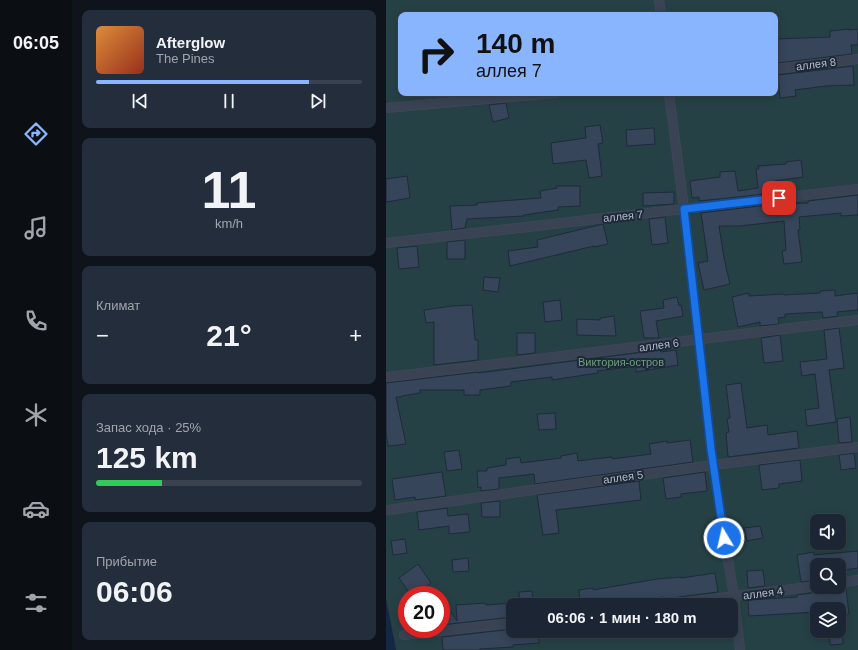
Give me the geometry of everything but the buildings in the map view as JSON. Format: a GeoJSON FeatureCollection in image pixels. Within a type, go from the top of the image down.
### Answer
{"type":"FeatureCollection","features":[{"type":"Feature","properties":{"kind":"lane"},"geometry":{"type":"LineString","coordinates":[[659,0],[661,12]]}},
{"type":"Feature","properties":{"kind":"lane","name":"аллея 8"},"geometry":{"type":"LineString","coordinates":[[778,69],[858,59]]}},
{"type":"Feature","properties":{"kind":"lane"},"geometry":{"type":"LineString","coordinates":[[386,108],[522,96]]}},
{"type":"Feature","properties":{"kind":"lane"},"geometry":{"type":"LineString","coordinates":[[669,96],[684,209],[713,465],[734,597],[740,650]]}},
{"type":"Feature","properties":{"kind":"lane","name":"аллея 7"},"geometry":{"type":"LineString","coordinates":[[387,242],[858,189]]}},
{"type":"Feature","properties":{"kind":"lane","name":"аллея 6"},"geometry":{"type":"LineString","coordinates":[[388,377],[858,320]]}},
{"type":"Feature","properties":{"kind":"lane","name":"аллея 5"},"geometry":{"type":"LineString","coordinates":[[388,510],[713,465],[858,447]]}},
{"type":"Feature","properties":{"kind":"lane"},"geometry":{"type":"LineString","coordinates":[[846,582],[858,580]]}},
{"type":"Feature","properties":{"kind":"lane","name":"аллея 4"},"geometry":{"type":"LineString","coordinates":[[725,598],[810,587]]}},
{"type":"Feature","properties":{"kind":"lane"},"geometry":{"type":"LineString","coordinates":[[450,630],[506,624]]}},
{"type":"Feature","properties":{"kind":"green space","name":"Виктория-остров"},"geometry":{"type":"Polygon","coordinates":[[[386,0],[858,0],[858,650],[396,650],[386,599],[386,0]]]}},
{"type":"Feature","properties":{"kind":"water"},"geometry":{"type":"Polygon","coordinates":[[[386,599],[396,650],[386,650],[386,599]]]}},
{"type":"Feature","properties":{"kind":"route"},"geometry":{"type":"LineString","coordinates":[[724,538],[711,449],[684,209],[779,198]]}}]}
